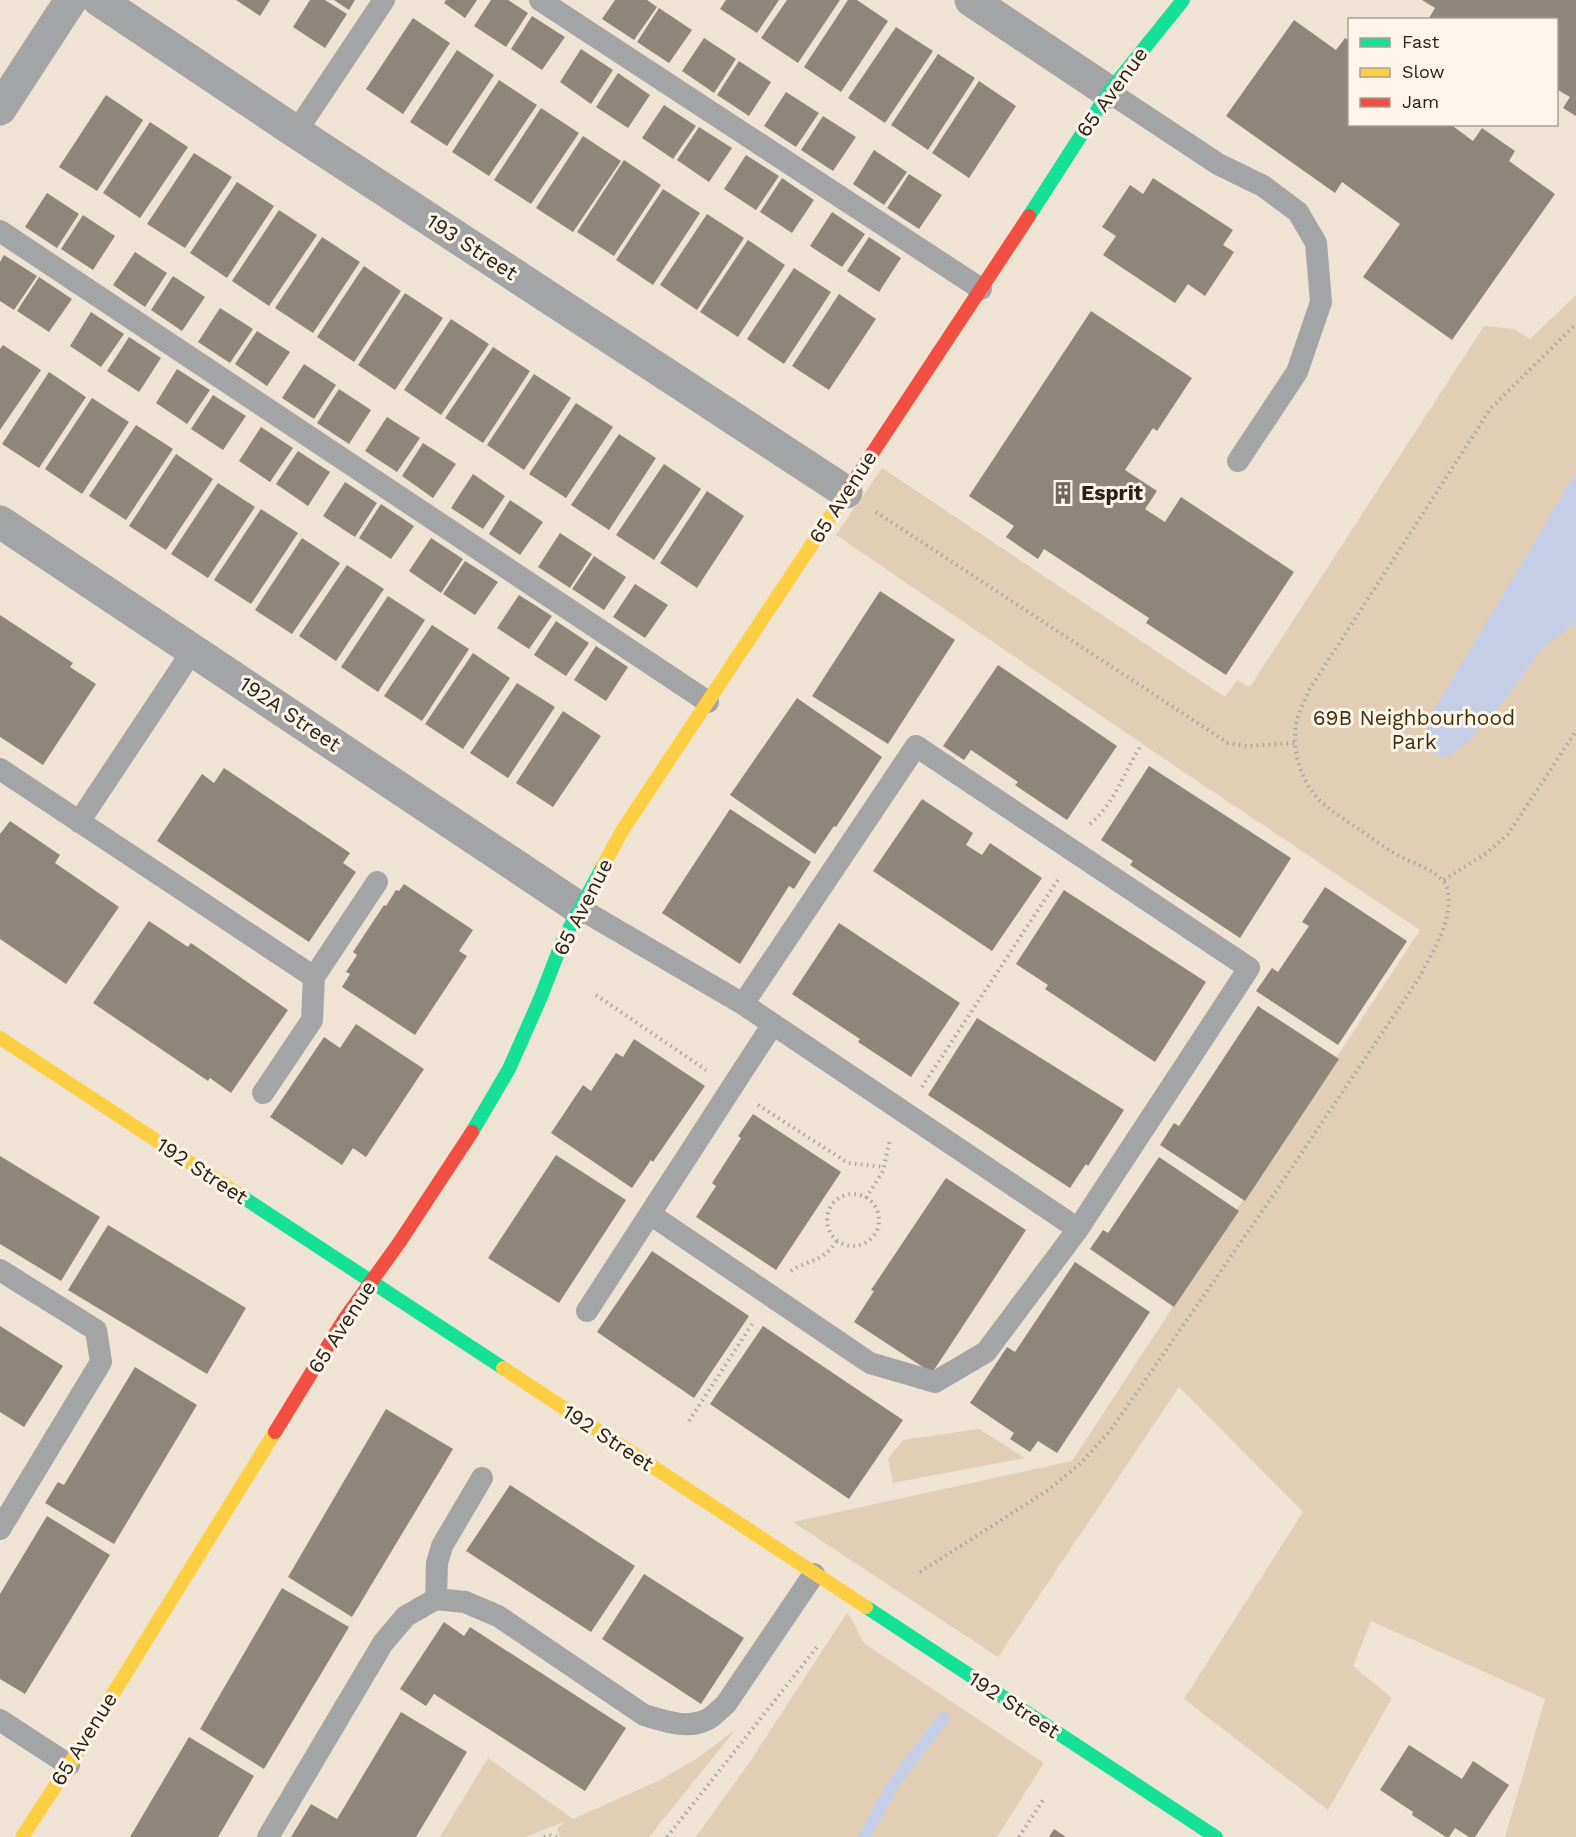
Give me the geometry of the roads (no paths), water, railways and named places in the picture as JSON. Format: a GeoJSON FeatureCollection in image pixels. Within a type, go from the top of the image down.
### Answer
{"type":"FeatureCollection","features":[{"type":"Feature","properties":{"kind":"street"},"geometry":{"type":"LineString","coordinates":[[0,109],[71,0]]}},
{"type":"Feature","properties":{"kind":"street","name":"193 Street"},"geometry":{"type":"LineString","coordinates":[[99,0],[296,132],[846,492]]}},
{"type":"Feature","properties":{"kind":"street"},"geometry":{"type":"LineString","coordinates":[[971,0],[1109,92]]}},
{"type":"Feature","properties":{"kind":"street","name":"65 Avenue"},"geometry":{"type":"LineString","coordinates":[[22,1837],[69,1765],[345,1318],[470,1136],[509,1069],[563,940],[622,831],[1109,92],[1183,0]]}},
{"type":"Feature","properties":{"kind":"street","name":"192A Street"},"geometry":{"type":"LineString","coordinates":[[0,522],[579,908]]}},
{"type":"Feature","properties":{"kind":"street","name":"192 Street"},"geometry":{"type":"LineString","coordinates":[[0,1038],[1216,1837]]}},
{"type":"Feature","properties":{"kind":"lane"},"geometry":{"type":"LineString","coordinates":[[296,132],[384,0]]}},
{"type":"Feature","properties":{"kind":"lane"},"geometry":{"type":"LineString","coordinates":[[540,0],[981,289]]}},
{"type":"Feature","properties":{"kind":"lane"},"geometry":{"type":"LineString","coordinates":[[1109,92],[1218,165],[1263,186],[1298,212],[1316,243],[1321,302],[1297,372],[1238,461]]}},
{"type":"Feature","properties":{"kind":"lane"},"geometry":{"type":"LineString","coordinates":[[0,231],[708,702]]}},
{"type":"Feature","properties":{"kind":"lane"},"geometry":{"type":"LineString","coordinates":[[80,822],[194,650]]}},
{"type":"Feature","properties":{"kind":"lane"},"geometry":{"type":"LineString","coordinates":[[650,1214],[870,1363],[935,1382],[986,1352],[1078,1229],[1249,968],[916,746],[743,1004]]}},
{"type":"Feature","properties":{"kind":"lane"},"geometry":{"type":"LineString","coordinates":[[0,769],[314,977]]}},
{"type":"Feature","properties":{"kind":"lane"},"geometry":{"type":"LineString","coordinates":[[263,1093],[312,1020],[314,977],[377,882]]}},
{"type":"Feature","properties":{"kind":"lane"},"geometry":{"type":"LineString","coordinates":[[579,908],[743,1004],[1078,1229]]}},
{"type":"Feature","properties":{"kind":"lane"},"geometry":{"type":"LineString","coordinates":[[587,1311],[773,1024]]}},
{"type":"Feature","properties":{"kind":"lane"},"geometry":{"type":"LineString","coordinates":[[0,1270],[96,1330],[101,1362],[0,1529]]}},
{"type":"Feature","properties":{"kind":"lane"},"geometry":{"type":"LineString","coordinates":[[436,1599],[437,1563],[442,1546],[482,1478]]}},
{"type":"Feature","properties":{"kind":"lane"},"geometry":{"type":"LineString","coordinates":[[268,1837],[383,1643],[406,1616],[436,1599],[465,1602],[498,1616],[644,1715],[690,1725],[709,1719],[726,1704],[814,1574]]}},
{"type":"Feature","properties":{"kind":"lane"},"geometry":{"type":"LineString","coordinates":[[0,1720],[69,1765]]}},
{"type":"Feature","properties":{"kind":"water"},"geometry":{"type":"Polygon","coordinates":[[[1576,472],[1576,622],[1542,649],[1506,698],[1470,740],[1453,754],[1440,757],[1426,742],[1426,731],[1433,712],[1576,472]]]}},
{"type":"Feature","properties":{"kind":"waterway"},"geometry":{"type":"LineString","coordinates":[[864,1837],[896,1780],[944,1718]]}},
{"type":"Feature","properties":{"kind":"place","name":"Esprit"},"geometry":{"type":"Point","coordinates":[1063,493]}},
{"type":"Feature","properties":{"kind":"park label","name":"69B Neighbourhood Park"},"geometry":{"type":"Point","coordinates":[1414,730]}}]}
